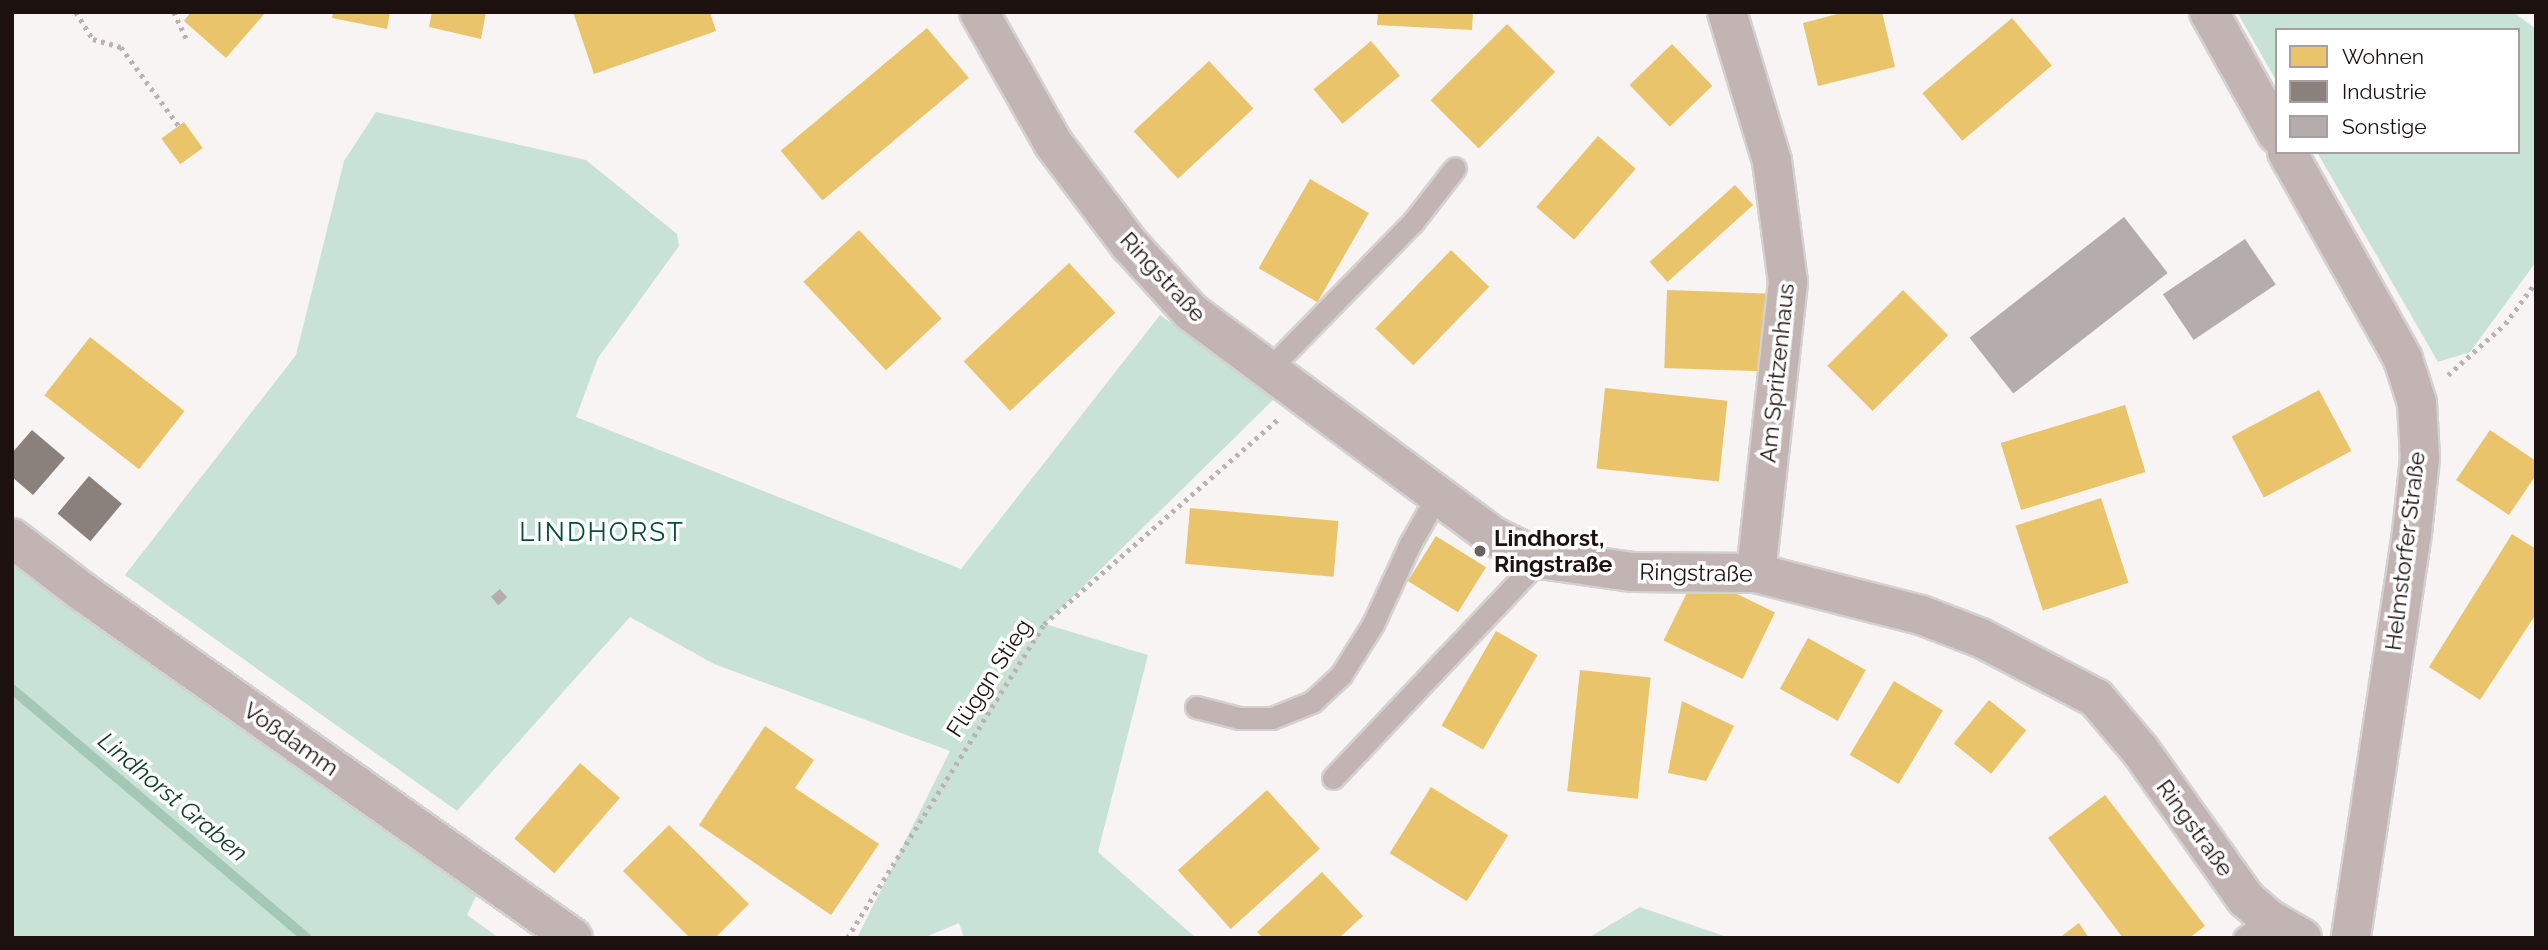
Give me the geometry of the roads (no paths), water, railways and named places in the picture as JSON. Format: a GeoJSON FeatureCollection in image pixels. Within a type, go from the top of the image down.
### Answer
{"type":"FeatureCollection","features":[{"type":"Feature","properties":{"kind":"street","name":"Ringstraße"},"geometry":{"type":"LineString","coordinates":[[979,12],[1053,143],[1129,245],[1191,312],[1491,535],[1541,559],[1633,572],[1756,572],[1921,615],[1981,638],[2096,698],[2140,750],[2246,899],[2257,928],[2302,938]]}},
{"type":"Feature","properties":{"kind":"street","name":"Am Spritzenhaus"},"geometry":{"type":"LineString","coordinates":[[1727,12],[1772,161],[1788,282],[1756,572]]}},
{"type":"Feature","properties":{"kind":"street"},"geometry":{"type":"LineString","coordinates":[[2209,12],[2275,130]]}},
{"type":"Feature","properties":{"kind":"street","name":"Helmstorfer Straße"},"geometry":{"type":"LineString","coordinates":[[2288,154],[2403,359],[2417,403],[2420,458],[2412,533],[2351,938]]}},
{"type":"Feature","properties":{"kind":"street","name":"Voßdamm"},"geometry":{"type":"LineString","coordinates":[[12,538],[84,593],[573,938]]}},
{"type":"Feature","properties":{"kind":"lane"},"geometry":{"type":"LineString","coordinates":[[1268,370],[1413,222],[1455,167]]}},
{"type":"Feature","properties":{"kind":"lane"},"geometry":{"type":"LineString","coordinates":[[1196,707],[1239,718],[1272,718],[1312,702],[1341,675],[1373,624],[1410,544],[1437,496]]}},
{"type":"Feature","properties":{"kind":"lane"},"geometry":{"type":"LineString","coordinates":[[1333,778],[1541,559]]}},
{"type":"Feature","properties":{"kind":"waterway","name":"Lindhorst Graben"},"geometry":{"type":"LineString","coordinates":[[12,689],[307,938]]}},
{"type":"Feature","properties":{"kind":"place","name":"Lindhorst, Ringstraße"},"geometry":{"type":"Point","coordinates":[1480,551]}},
{"type":"Feature","properties":{"kind":"district","name":"LINDHORST"},"geometry":{"type":"Point","coordinates":[602,533]}}]}
